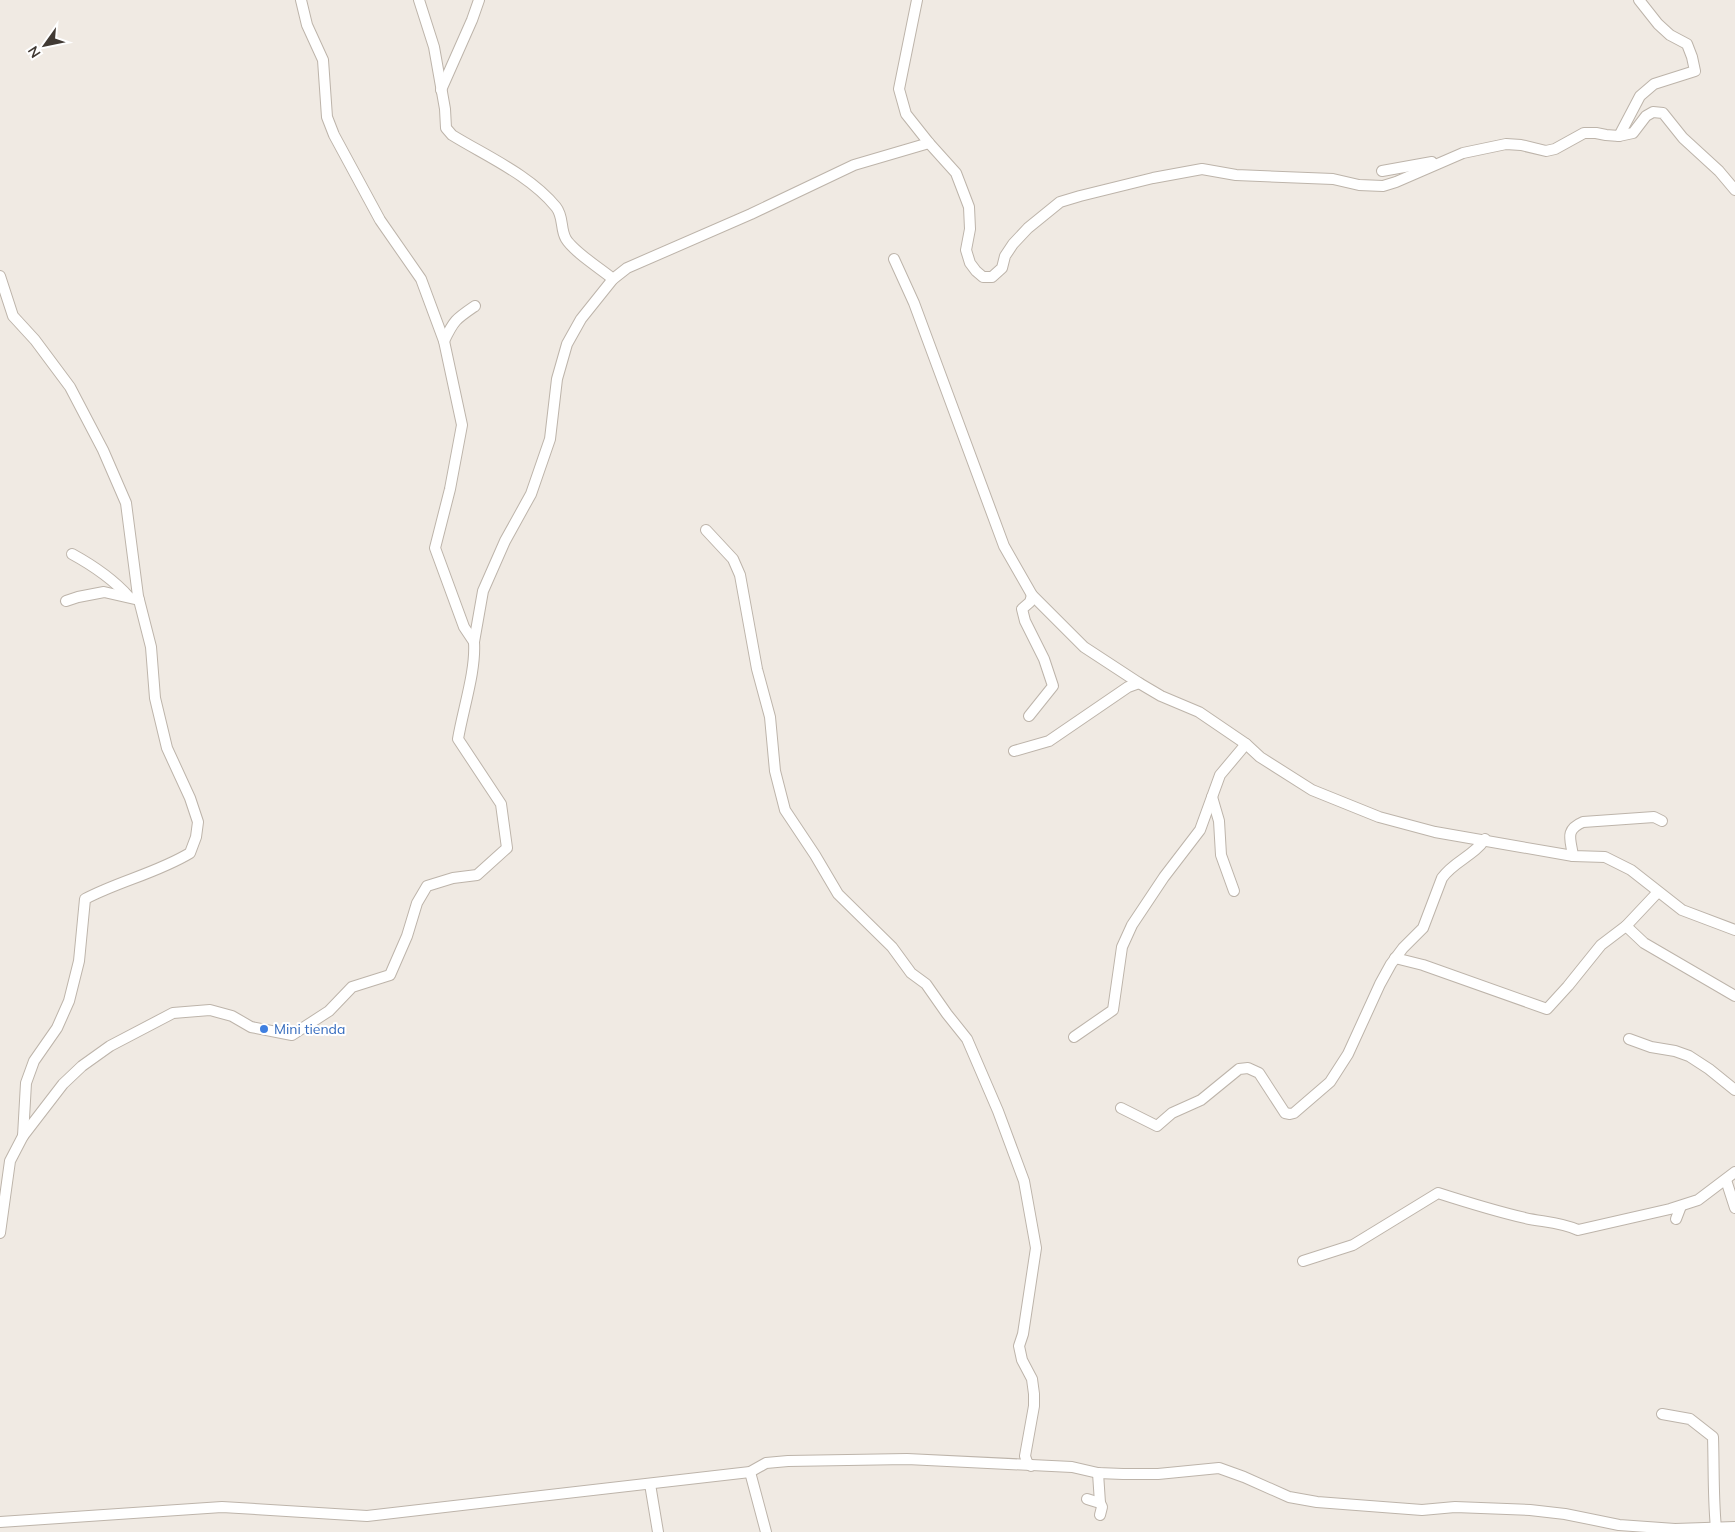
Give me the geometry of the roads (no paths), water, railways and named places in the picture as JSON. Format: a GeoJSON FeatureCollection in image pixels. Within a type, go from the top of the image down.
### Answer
{"type":"FeatureCollection","features":[{"type":"Feature","properties":{"kind":"street"},"geometry":{"type":"LineString","coordinates":[[301,0],[307,25],[323,60],[327,117],[334,135],[380,220],[421,279],[444,341],[462,424],[450,489],[435,548],[464,628],[474,642]]}},
{"type":"Feature","properties":{"kind":"street"},"geometry":{"type":"LineString","coordinates":[[419,0],[434,47],[445,109],[446,128],[452,135],[533,183],[557,207],[561,216],[564,235],[570,243],[613,279]]}},
{"type":"Feature","properties":{"kind":"street"},"geometry":{"type":"LineString","coordinates":[[441,90],[479,0]]}},
{"type":"Feature","properties":{"kind":"street"},"geometry":{"type":"LineString","coordinates":[[917,0],[899,88],[906,114],[956,173],[969,207],[970,229],[966,250],[970,263],[983,277],[992,277],[1002,268],[1005,256],[1028,228],[1060,202],[1080,196],[1153,178],[1202,169],[1236,175],[1332,179],[1358,185],[1383,186],[1404,179],[1462,153]]}},
{"type":"Feature","properties":{"kind":"street"},"geometry":{"type":"LineString","coordinates":[[1619,136],[1640,96],[1654,84],[1695,71],[1687,44],[1670,35],[1658,24],[1639,0]]}},
{"type":"Feature","properties":{"kind":"street"},"geometry":{"type":"LineString","coordinates":[[1382,171],[1440,161],[1462,153],[1506,144],[1521,145],[1546,151],[1567,144],[1584,133],[1619,136],[1633,132],[1646,116],[1653,112],[1662,113],[1683,138],[1719,171],[1735,190]]}},
{"type":"Feature","properties":{"kind":"street"},"geometry":{"type":"LineString","coordinates":[[0,1233],[10,1161],[23,1136],[63,1084],[82,1066],[110,1046],[173,1013],[210,1010],[232,1016],[251,1027],[292,1035],[329,1011],[352,988],[390,975],[407,936],[417,903],[427,886],[453,878],[477,875],[507,848],[502,804],[458,738],[471,672],[483,591],[505,541],[531,494],[550,439],[557,379],[567,344],[581,319],[613,279],[627,268],[751,214],[854,165],[929,143]]}},
{"type":"Feature","properties":{"kind":"street"},"geometry":{"type":"LineString","coordinates":[[894,259],[914,303],[1004,546],[1032,595],[1084,647],[1161,696],[1199,712],[1246,744],[1260,758],[1312,790],[1379,817],[1435,832],[1485,839],[1573,856],[1605,857],[1631,870],[1682,910],[1735,930]]}},
{"type":"Feature","properties":{"kind":"street"},"geometry":{"type":"LineString","coordinates":[[0,276],[13,316],[35,340],[70,387],[103,450],[126,503],[134,599],[152,648],[155,698],[167,748],[190,798],[198,822],[196,836],[190,853],[170,865],[106,888],[85,899],[79,961],[69,1001],[57,1028],[34,1061],[26,1083],[23,1136]]}},
{"type":"Feature","properties":{"kind":"street"},"geometry":{"type":"LineString","coordinates":[[444,341],[450,328],[461,313],[475,306]]}},
{"type":"Feature","properties":{"kind":"street"},"geometry":{"type":"LineString","coordinates":[[706,530],[733,559],[740,575],[757,669],[770,716],[775,771],[785,810],[838,894],[892,947],[910,973],[926,984],[967,1039],[998,1111],[1024,1181],[1036,1248],[1019,1351],[1032,1379],[1034,1388],[1034,1406],[1025,1456],[1026,1462],[1031,1466]]}},
{"type":"Feature","properties":{"kind":"street"},"geometry":{"type":"LineString","coordinates":[[72,554],[94,566],[134,599]]}},
{"type":"Feature","properties":{"kind":"street"},"geometry":{"type":"LineString","coordinates":[[66,601],[104,592],[134,599]]}},
{"type":"Feature","properties":{"kind":"street"},"geometry":{"type":"LineString","coordinates":[[1029,716],[1053,686],[1038,645],[1025,621],[1022,608],[1030,602],[1032,595]]}},
{"type":"Feature","properties":{"kind":"street"},"geometry":{"type":"LineString","coordinates":[[1014,751],[1050,741],[1128,687],[1139,683]]}},
{"type":"Feature","properties":{"kind":"street"},"geometry":{"type":"LineString","coordinates":[[1074,1037],[1114,1010],[1122,947],[1132,925],[1164,877],[1200,830],[1220,775],[1246,744]]}},
{"type":"Feature","properties":{"kind":"street"},"geometry":{"type":"LineString","coordinates":[[1212,796],[1219,821],[1221,855],[1234,891]]}},
{"type":"Feature","properties":{"kind":"street"},"geometry":{"type":"LineString","coordinates":[[1573,856],[1570,834],[1573,828],[1583,822],[1654,817],[1662,821]]}},
{"type":"Feature","properties":{"kind":"street"},"geometry":{"type":"LineString","coordinates":[[1121,1108],[1157,1126],[1172,1113],[1201,1100],[1239,1069],[1248,1068],[1259,1073],[1283,1111],[1287,1114],[1294,1113],[1330,1082],[1348,1054],[1380,984],[1403,948],[1423,928],[1446,872],[1481,846],[1485,839]]}},
{"type":"Feature","properties":{"kind":"street"},"geometry":{"type":"LineString","coordinates":[[1396,958],[1423,965],[1547,1009],[1601,945],[1626,926],[1658,892]]}},
{"type":"Feature","properties":{"kind":"street"},"geometry":{"type":"LineString","coordinates":[[1626,926],[1644,943],[1735,996]]}},
{"type":"Feature","properties":{"kind":"street"},"geometry":{"type":"LineString","coordinates":[[1629,1038],[1651,1047],[1675,1051],[1689,1056],[1735,1090]]}},
{"type":"Feature","properties":{"kind":"street"},"geometry":{"type":"LineString","coordinates":[[1302,1261],[1353,1244],[1438,1193],[1476,1206],[1526,1218],[1568,1225],[1578,1230],[1681,1206],[1698,1200],[1735,1172]]}},
{"type":"Feature","properties":{"kind":"street"},"geometry":{"type":"LineString","coordinates":[[1726,1180],[1735,1208]]}},
{"type":"Feature","properties":{"kind":"street"},"geometry":{"type":"LineString","coordinates":[[1676,1219],[1681,1206]]}},
{"type":"Feature","properties":{"kind":"street"},"geometry":{"type":"LineString","coordinates":[[1662,1414],[1690,1419],[1713,1437],[1716,1528]]}},
{"type":"Feature","properties":{"kind":"street"},"geometry":{"type":"LineString","coordinates":[[0,1522],[222,1507],[367,1516],[750,1472],[766,1463],[907,1459],[1072,1468],[1098,1473],[1158,1474],[1219,1468],[1289,1497],[1317,1502],[1422,1510],[1455,1507],[1530,1510],[1565,1514],[1619,1525],[1675,1529],[1733,1529]]}},
{"type":"Feature","properties":{"kind":"street"},"geometry":{"type":"LineString","coordinates":[[750,1472],[766,1532]]}},
{"type":"Feature","properties":{"kind":"street"},"geometry":{"type":"LineString","coordinates":[[1098,1473],[1100,1503],[1102,1507],[1100,1516]]}},
{"type":"Feature","properties":{"kind":"street"},"geometry":{"type":"LineString","coordinates":[[650,1484],[658,1532]]}},
{"type":"Feature","properties":{"kind":"street"},"geometry":{"type":"LineString","coordinates":[[1086,1499],[1100,1503]]}},
{"type":"Feature","properties":{"kind":"place","name":"Mini tienda"},"geometry":{"type":"Point","coordinates":[264,1029]}}]}
